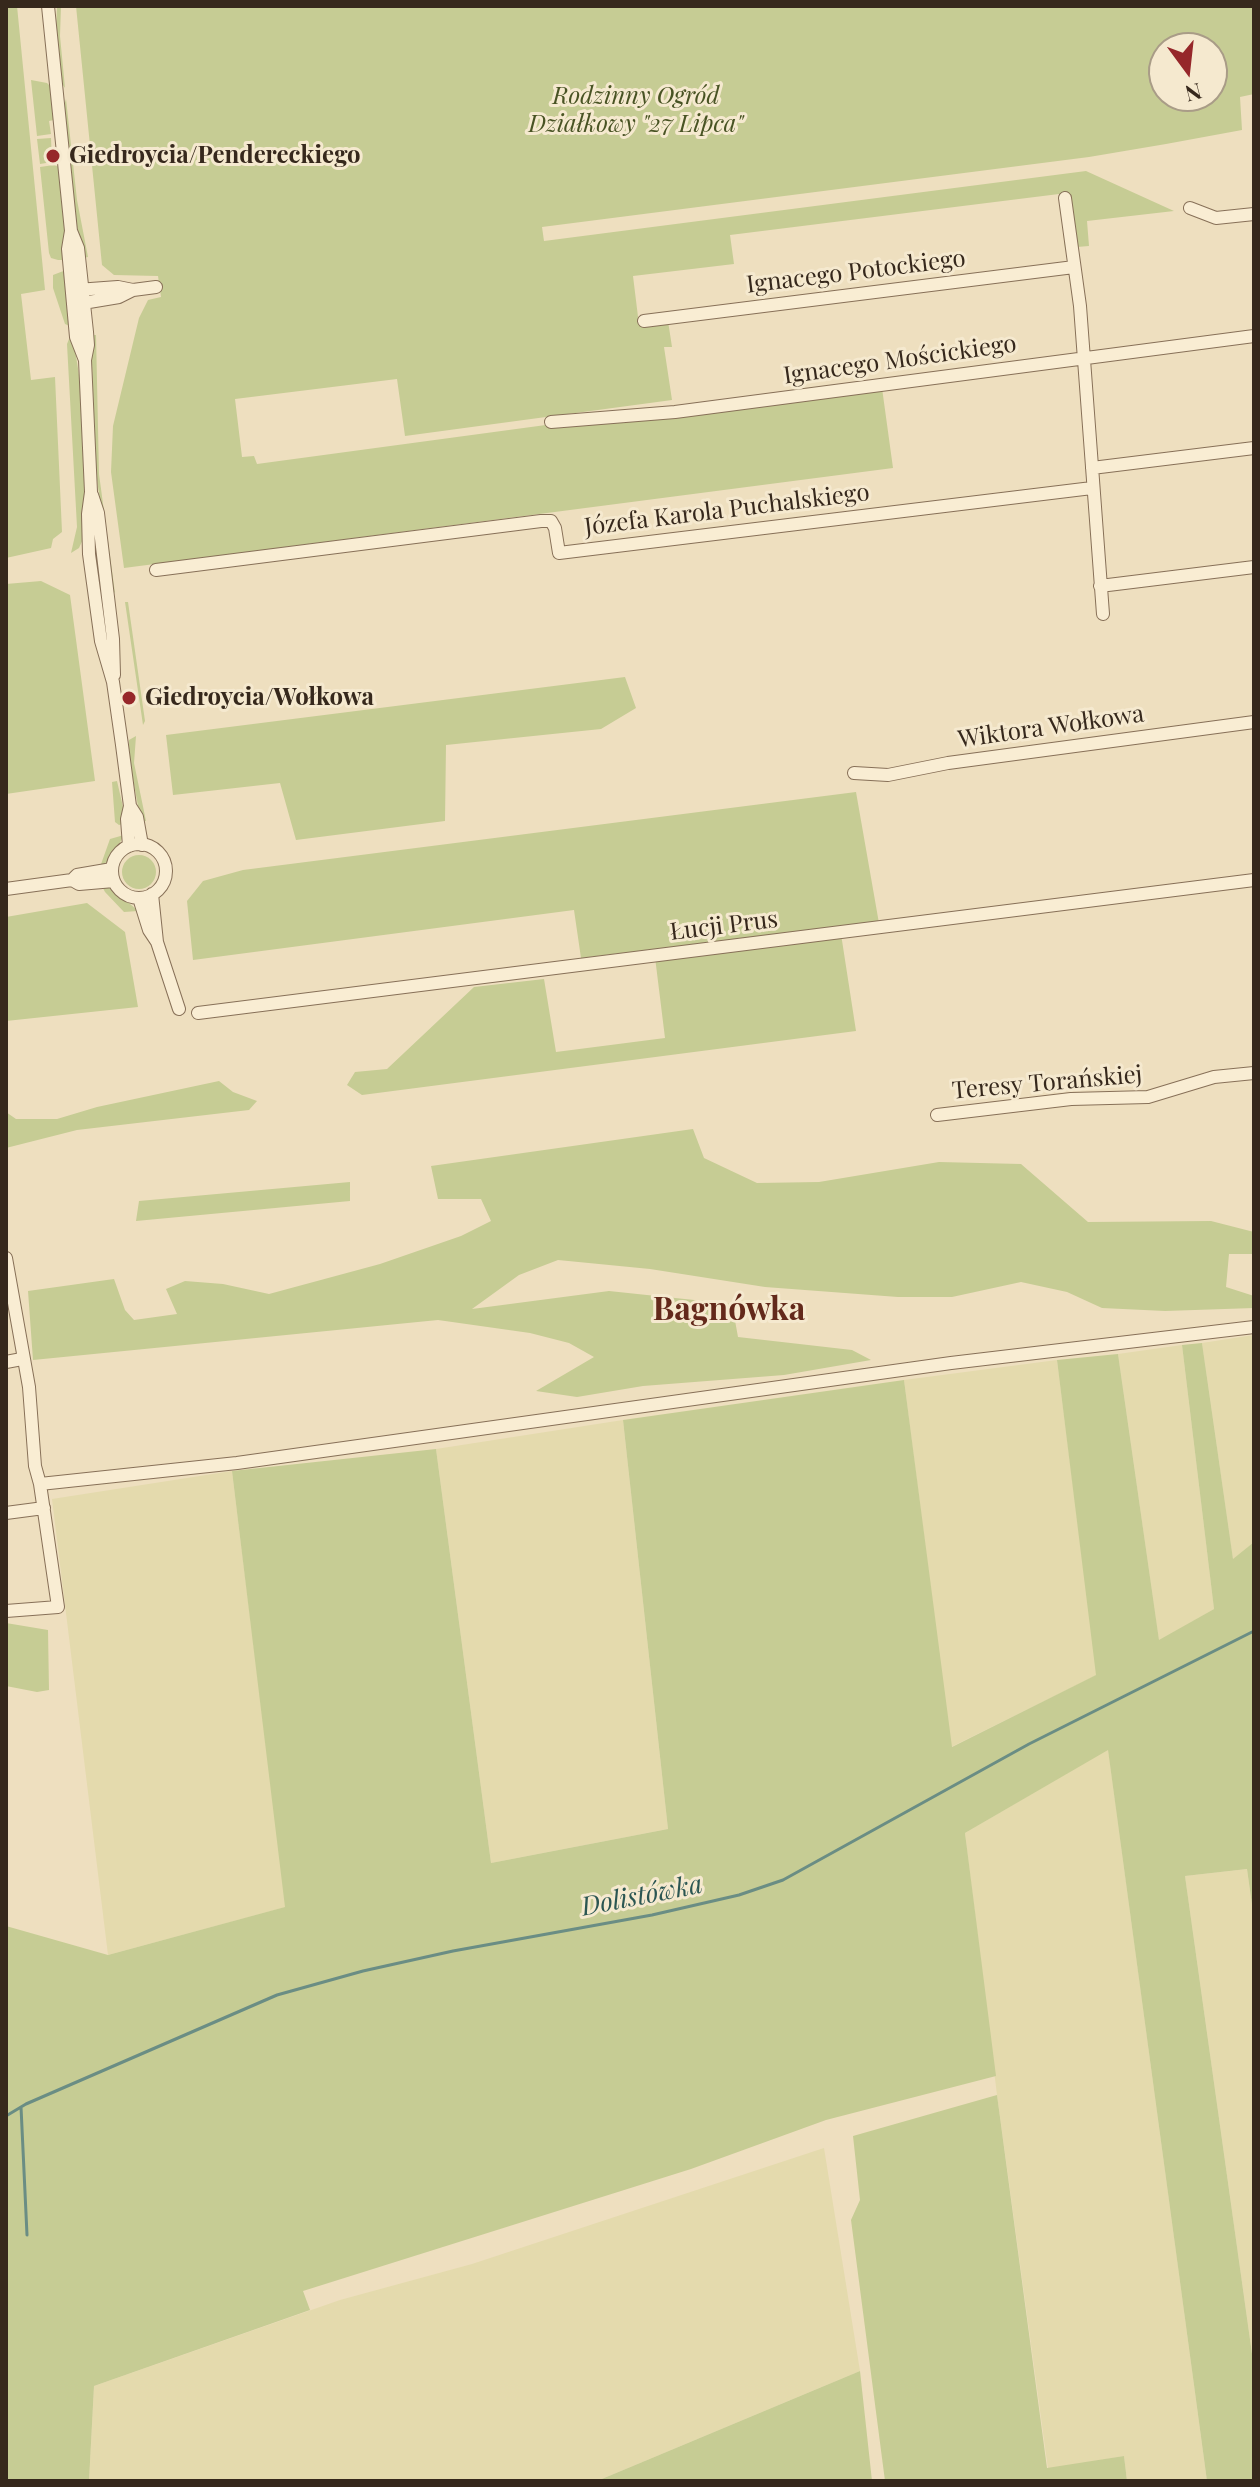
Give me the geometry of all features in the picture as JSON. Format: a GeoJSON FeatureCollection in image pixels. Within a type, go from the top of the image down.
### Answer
{"type":"FeatureCollection","features":[{"type":"Feature","properties":{"kind":"street"},"geometry":{"type":"LineString","coordinates":[[48,6],[71,231],[68,249],[78,297],[76,337],[85,360],[91,492],[98,513],[96,559],[115,657],[113,682],[130,806],[137,817],[136,846]]}},
{"type":"Feature","properties":{"kind":"street"},"geometry":{"type":"LineString","coordinates":[[1065,198],[1084,357],[1103,614]]}},
{"type":"Feature","properties":{"kind":"street"},"geometry":{"type":"LineString","coordinates":[[1190,208],[1216,218],[1254,214]]}},
{"type":"Feature","properties":{"kind":"street","name":"Ignacego Potockiego"},"geometry":{"type":"LineString","coordinates":[[644,321],[1074,267]]}},
{"type":"Feature","properties":{"kind":"street"},"geometry":{"type":"LineString","coordinates":[[78,297],[119,297],[133,290],[156,287]]}},
{"type":"Feature","properties":{"kind":"street","name":"Ignacego Mościckiego"},"geometry":{"type":"LineString","coordinates":[[551,422],[690,410],[1254,336]]}},
{"type":"Feature","properties":{"kind":"street"},"geometry":{"type":"LineString","coordinates":[[1092,468],[1254,448]]}},
{"type":"Feature","properties":{"kind":"street","name":"Józefa Karola Puchalskiego"},"geometry":{"type":"LineString","coordinates":[[156,570],[541,521],[551,521],[555,528],[559,553],[1092,488]]}},
{"type":"Feature","properties":{"kind":"street"},"geometry":{"type":"LineString","coordinates":[[1100,586],[1254,567]]}},
{"type":"Feature","properties":{"kind":"street","name":"Wiktora Wołkowa"},"geometry":{"type":"LineString","coordinates":[[854,773],[888,775],[948,763],[1254,722]]}},
{"type":"Feature","properties":{"kind":"street"},"geometry":{"type":"LineString","coordinates":[[136,846],[155,850],[165,866],[163,882],[145,896],[123,893],[113,875],[117,855],[136,846]]}},
{"type":"Feature","properties":{"kind":"street"},"geometry":{"type":"LineString","coordinates":[[6,889],[72,880],[79,884],[113,875]]}},
{"type":"Feature","properties":{"kind":"street","name":"Łucji Prus"},"geometry":{"type":"LineString","coordinates":[[198,1013],[1254,880]]}},
{"type":"Feature","properties":{"kind":"street"},"geometry":{"type":"LineString","coordinates":[[145,896],[149,930],[157,942],[179,1009]]}},
{"type":"Feature","properties":{"kind":"street","name":"Teresy Torańskiej"},"geometry":{"type":"LineString","coordinates":[[937,1115],[1071,1099],[1148,1097],[1214,1077],[1254,1073]]}},
{"type":"Feature","properties":{"kind":"street"},"geometry":{"type":"LineString","coordinates":[[6,1258],[29,1387],[35,1466],[58,1607],[6,1611]]}},
{"type":"Feature","properties":{"kind":"street"},"geometry":{"type":"LineString","coordinates":[[40,1484],[269,1459],[936,1365],[1254,1327]]}},
{"type":"Feature","properties":{"kind":"street"},"geometry":{"type":"LineString","coordinates":[[6,1362],[22,1359]]}},
{"type":"Feature","properties":{"kind":"street"},"geometry":{"type":"LineString","coordinates":[[6,1513],[44,1508]]}},
{"type":"Feature","properties":{"kind":"shaded area"},"geometry":{"type":"Polygon","coordinates":[[[1254,1335],[1254,1542],[1233,1560],[1202,1343],[1254,1335]]]}},
{"type":"Feature","properties":{"kind":"shaded area"},"geometry":{"type":"Polygon","coordinates":[[[1182,1345],[1214,1609],[1159,1641],[1118,1354],[1182,1345]]]}},
{"type":"Feature","properties":{"kind":"shaded area"},"geometry":{"type":"Polygon","coordinates":[[[1057,1360],[1097,1675],[951,1747],[904,1380],[1057,1360]]]}},
{"type":"Feature","properties":{"kind":"shaded area"},"geometry":{"type":"Polygon","coordinates":[[[623,1420],[668,1829],[491,1863],[436,1449],[623,1420]]]}},
{"type":"Feature","properties":{"kind":"shaded area"},"geometry":{"type":"Polygon","coordinates":[[[232,1471],[286,1907],[108,1955],[52,1499],[232,1471]]]}},
{"type":"Feature","properties":{"kind":"shaded area"},"geometry":{"type":"Polygon","coordinates":[[[1108,1749],[1207,2481],[1127,2481],[1124,2456],[1048,2469],[997,2095],[965,1833],[1108,1749]]]}},
{"type":"Feature","properties":{"kind":"shaded area"},"geometry":{"type":"Polygon","coordinates":[[[1247,1869],[1254,1919],[1254,2368],[1185,1876],[1247,1869]]]}},
{"type":"Feature","properties":{"kind":"shaded area"},"geometry":{"type":"Polygon","coordinates":[[[824,2148],[860,2371],[597,2481],[89,2481],[94,2386],[340,2300],[472,2264],[824,2148]]]}},
{"type":"Feature","properties":{"kind":"green space"},"geometry":{"type":"Polygon","coordinates":[[[6,6],[17,6],[45,290],[21,294],[31,380],[55,377],[62,532],[53,539],[51,548],[6,558],[6,6]]]}},
{"type":"Feature","properties":{"kind":"green space"},"geometry":{"type":"Polygon","coordinates":[[[57,6],[61,6],[60,36],[65,88],[61,82],[56,32],[57,6]]]}},
{"type":"Feature","properties":{"kind":"green space","name":"Rodzinny Ogród Działkowy \"27 Lipca\""},"geometry":{"type":"Polygon","coordinates":[[[76,6],[1254,6],[1254,94],[1240,97],[1242,130],[1089,157],[542,227],[544,241],[1086,171],[1174,211],[1087,221],[1089,246],[1065,248],[1059,194],[730,235],[734,264],[633,276],[639,325],[668,321],[672,347],[664,347],[672,400],[405,436],[397,379],[235,399],[242,457],[254,456],[257,464],[568,422],[882,388],[893,468],[124,568],[111,472],[113,426],[139,318],[148,300],[161,297],[158,276],[114,275],[102,265],[76,6]]]}},
{"type":"Feature","properties":{"kind":"green space"},"geometry":{"type":"Polygon","coordinates":[[[31,80],[47,83],[51,87],[54,120],[49,121],[51,134],[37,136],[31,80]]]}},
{"type":"Feature","properties":{"kind":"green space"},"geometry":{"type":"Polygon","coordinates":[[[66,99],[77,200],[88,257],[83,258],[75,216],[64,106],[66,99]]]}},
{"type":"Feature","properties":{"kind":"green space"},"geometry":{"type":"Polygon","coordinates":[[[51,138],[52,162],[40,164],[37,139],[51,138]]]}},
{"type":"Feature","properties":{"kind":"green space"},"geometry":{"type":"Polygon","coordinates":[[[40,167],[59,167],[65,260],[51,258],[49,253],[40,167]]]}},
{"type":"Feature","properties":{"kind":"green space"},"geometry":{"type":"Polygon","coordinates":[[[66,270],[72,327],[65,324],[53,288],[53,275],[66,270]]]}},
{"type":"Feature","properties":{"kind":"green space"},"geometry":{"type":"Polygon","coordinates":[[[91,335],[96,335],[99,474],[115,593],[112,590],[96,472],[91,335]]]}},
{"type":"Feature","properties":{"kind":"green space"},"geometry":{"type":"Polygon","coordinates":[[[73,337],[82,394],[85,475],[84,537],[79,548],[71,553],[77,527],[67,344],[73,337]]]}},
{"type":"Feature","properties":{"kind":"green space"},"geometry":{"type":"Polygon","coordinates":[[[41,581],[70,595],[95,781],[6,794],[6,584],[41,581]]]}},
{"type":"Feature","properties":{"kind":"green space"},"geometry":{"type":"Polygon","coordinates":[[[125,602],[128,602],[145,721],[143,725],[125,602]]]}},
{"type":"Feature","properties":{"kind":"green space"},"geometry":{"type":"Polygon","coordinates":[[[625,677],[636,708],[601,729],[446,745],[445,821],[296,840],[280,783],[173,795],[166,735],[625,677]]]}},
{"type":"Feature","properties":{"kind":"green space"},"geometry":{"type":"Polygon","coordinates":[[[136,736],[134,763],[146,821],[141,822],[129,758],[129,740],[136,736]]]}},
{"type":"Feature","properties":{"kind":"green space"},"geometry":{"type":"Polygon","coordinates":[[[117,781],[123,807],[123,824],[119,825],[115,822],[112,782],[117,781]]]}},
{"type":"Feature","properties":{"kind":"green space"},"geometry":{"type":"Polygon","coordinates":[[[856,792],[880,929],[841,934],[856,1031],[362,1095],[347,1085],[355,1072],[387,1069],[474,987],[544,979],[556,1052],[665,1038],[654,949],[581,958],[574,910],[193,960],[187,901],[203,881],[243,870],[856,792]]]}},
{"type":"Feature","properties":{"kind":"green space"},"geometry":{"type":"Polygon","coordinates":[[[124,835],[111,859],[100,867],[110,839],[124,835]]]}},
{"type":"Feature","properties":{"kind":"green space"},"geometry":{"type":"Polygon","coordinates":[[[139,855],[151,860],[156,872],[151,884],[139,889],[127,884],[122,872],[127,860],[139,855]]]}},
{"type":"Feature","properties":{"kind":"green space"},"geometry":{"type":"Polygon","coordinates":[[[102,886],[112,888],[138,911],[124,912],[102,886]]]}},
{"type":"Feature","properties":{"kind":"green space"},"geometry":{"type":"Polygon","coordinates":[[[87,903],[125,932],[138,1007],[6,1021],[6,917],[87,903]]]}},
{"type":"Feature","properties":{"kind":"green space"},"geometry":{"type":"Polygon","coordinates":[[[219,1081],[233,1092],[257,1101],[249,1110],[77,1130],[6,1148],[6,1112],[16,1119],[57,1119],[97,1107],[219,1081]]]}},
{"type":"Feature","properties":{"kind":"green space"},"geometry":{"type":"Polygon","coordinates":[[[693,1129],[704,1158],[757,1183],[819,1182],[939,1162],[1021,1164],[1088,1222],[1211,1221],[1254,1232],[1253,1254],[1229,1254],[1226,1287],[1254,1296],[1254,1308],[1165,1311],[1102,1308],[1067,1292],[1021,1282],[952,1297],[898,1297],[765,1287],[650,1269],[558,1260],[519,1275],[472,1309],[609,1291],[732,1304],[738,1337],[852,1350],[871,1360],[784,1375],[643,1386],[577,1397],[536,1391],[594,1357],[569,1343],[530,1333],[438,1320],[33,1360],[28,1291],[114,1279],[125,1310],[134,1320],[177,1314],[166,1289],[185,1281],[223,1284],[269,1294],[380,1264],[461,1236],[491,1221],[481,1199],[438,1199],[431,1166],[693,1129]]]}},
{"type":"Feature","properties":{"kind":"green space"},"geometry":{"type":"Polygon","coordinates":[[[350,1182],[350,1201],[136,1221],[139,1201],[350,1182]]]}},
{"type":"Feature","properties":{"kind":"green space"},"geometry":{"type":"Polygon","coordinates":[[[1202,1343],[1233,1559],[1254,1542],[1254,1919],[1247,1869],[1185,1876],[1254,2368],[1254,2481],[1207,2481],[1108,1750],[965,1833],[996,2076],[826,2120],[691,2169],[303,2291],[310,2310],[94,2386],[89,2481],[6,2481],[6,1926],[108,1955],[285,1907],[232,1471],[436,1449],[491,1863],[668,1829],[623,1420],[904,1380],[952,1747],[1096,1675],[1057,1360],[1118,1354],[1159,1640],[1214,1609],[1182,1345],[1202,1343]]]}},
{"type":"Feature","properties":{"kind":"green space"},"geometry":{"type":"Polygon","coordinates":[[[6,1623],[48,1630],[49,1690],[37,1692],[6,1686],[6,1623]]]}},
{"type":"Feature","properties":{"kind":"green space"},"geometry":{"type":"Polygon","coordinates":[[[997,2095],[1047,2468],[1124,2456],[1127,2481],[885,2481],[851,2220],[860,2200],[853,2136],[997,2095]]]}},
{"type":"Feature","properties":{"kind":"green space"},"geometry":{"type":"Polygon","coordinates":[[[860,2371],[872,2481],[597,2481],[860,2371]]]}},
{"type":"Feature","properties":{"kind":"waterway","name":"Dolistówka"},"geometry":{"type":"LineString","coordinates":[[6,2116],[26,2104],[277,1995],[363,1971],[453,1951],[652,1915],[739,1895],[783,1880],[1029,1744],[1254,1631]]}},
{"type":"Feature","properties":{"kind":"waterway"},"geometry":{"type":"LineString","coordinates":[[21,2107],[27,2235]]}},
{"type":"Feature","properties":{"kind":"place","name":"Giedroycia/Pendereckiego"},"geometry":{"type":"Point","coordinates":[53,156]}},
{"type":"Feature","properties":{"kind":"place","name":"Giedroycia/Wołkowa"},"geometry":{"type":"Point","coordinates":[129,698]}},
{"type":"Feature","properties":{"kind":"district","name":"Bagnówka"},"geometry":{"type":"Point","coordinates":[729,1310]}}]}
